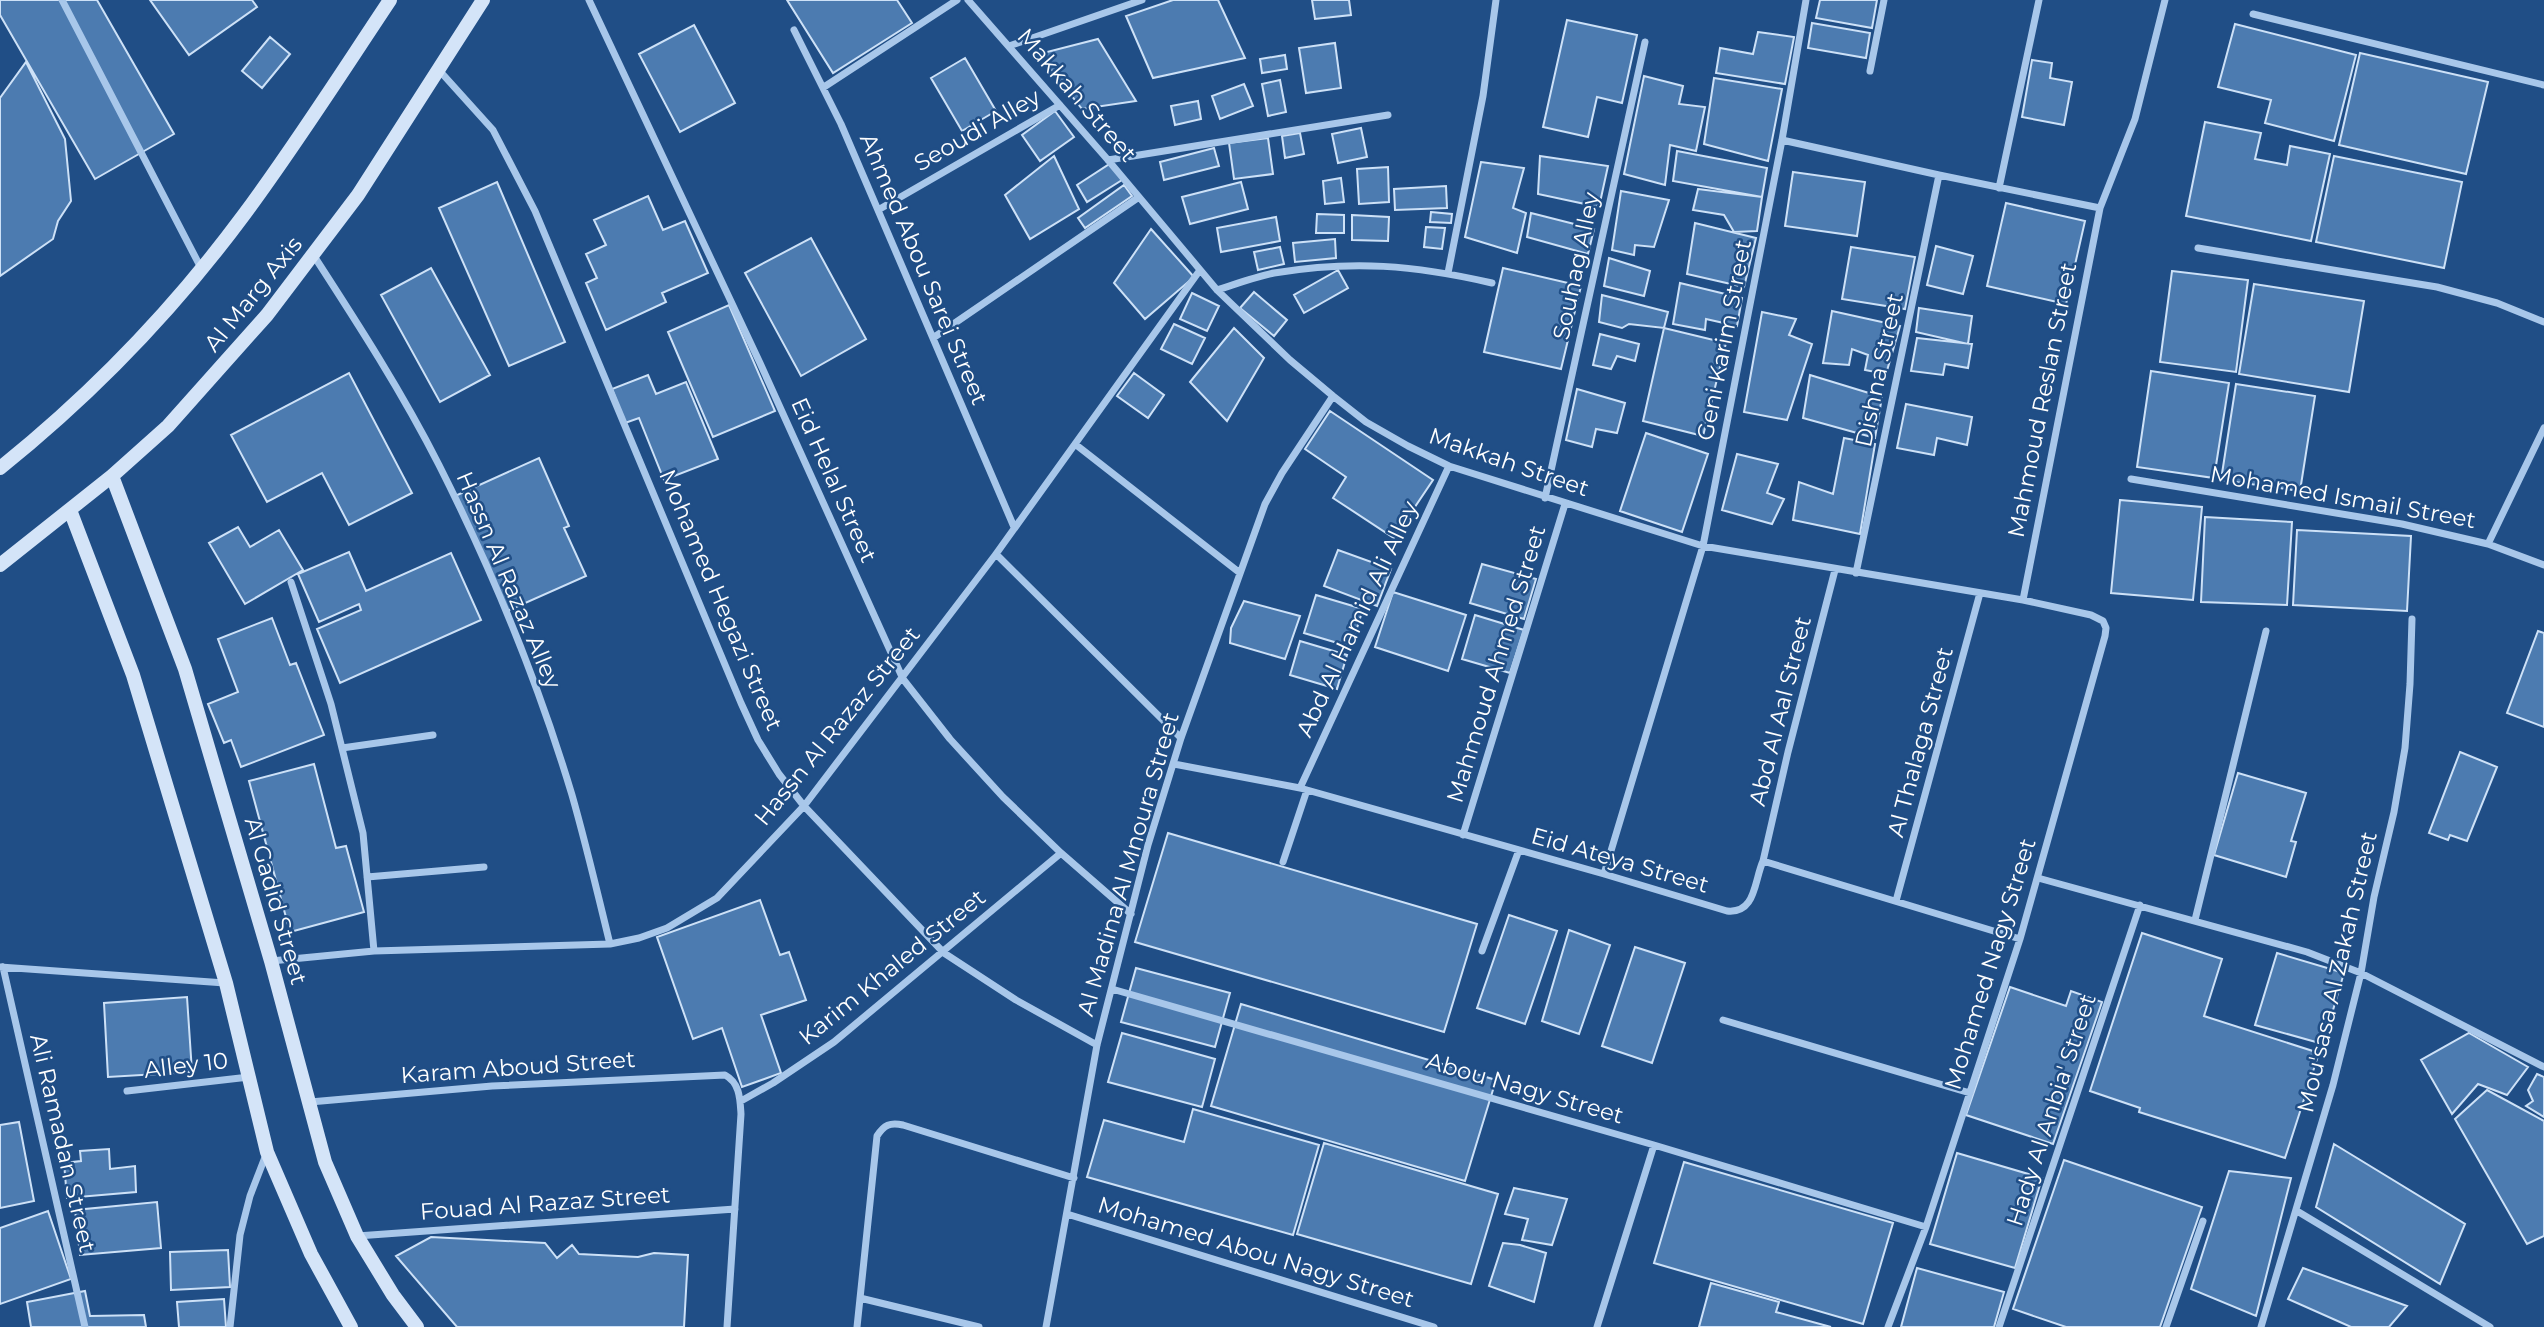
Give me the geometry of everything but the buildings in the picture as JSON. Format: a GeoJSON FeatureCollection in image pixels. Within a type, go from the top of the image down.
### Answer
{"type":"FeatureCollection","features":[{"type":"Feature","properties":{"kind":"street"},"geometry":{"type":"LineString","coordinates":[[62,0],[202,269]]}},
{"type":"Feature","properties":{"kind":"street"},"geometry":{"type":"LineString","coordinates":[[1,463],[57,419],[107,371],[202,269],[280,166],[390,0]]}},
{"type":"Feature","properties":{"kind":"street","name":"Al Marg Axis"},"geometry":{"type":"LineString","coordinates":[[0,565],[112,476],[168,426],[219,372],[314,256],[372,174],[483,0]]}},
{"type":"Feature","properties":{"kind":"street","name":"Eid Helal Street"},"geometry":{"type":"LineString","coordinates":[[589,0],[760,363],[902,679],[976,768],[1060,853],[1131,914]]}},
{"type":"Feature","properties":{"kind":"street"},"geometry":{"type":"LineString","coordinates":[[824,87],[957,0]]}},
{"type":"Feature","properties":{"kind":"street","name":"Makkah Street"},"geometry":{"type":"LineString","coordinates":[[968,0],[1217,290],[1290,360],[1333,396],[1366,422],[1408,446],[1449,466],[1703,546],[2022,600],[2091,615]]}},
{"type":"Feature","properties":{"kind":"street"},"geometry":{"type":"LineString","coordinates":[[1009,46],[1142,0]]}},
{"type":"Feature","properties":{"kind":"street"},"geometry":{"type":"LineString","coordinates":[[1448,273],[1483,96],[1496,0]]}},
{"type":"Feature","properties":{"kind":"street","name":"Geni Karim Street"},"geometry":{"type":"LineString","coordinates":[[1604,874],[1703,546],[1782,140],[1806,0]]}},
{"type":"Feature","properties":{"kind":"street"},"geometry":{"type":"LineString","coordinates":[[1870,71],[1884,0]]}},
{"type":"Feature","properties":{"kind":"street"},"geometry":{"type":"LineString","coordinates":[[1998,188],[2039,0]]}},
{"type":"Feature","properties":{"kind":"street","name":"Mahmoud Reslan Street"},"geometry":{"type":"LineString","coordinates":[[2022,600],[2100,208],[2135,119],[2165,0]]}},
{"type":"Feature","properties":{"kind":"street"},"geometry":{"type":"LineString","coordinates":[[2253,14],[2544,85]]}},
{"type":"Feature","properties":{"kind":"street","name":"Ahmed Abou Sarei Street"},"geometry":{"type":"LineString","coordinates":[[794,30],[824,87],[1014,527]]}},
{"type":"Feature","properties":{"kind":"street","name":"Souhag Alley"},"geometry":{"type":"LineString","coordinates":[[1545,498],[1644,42]]}},
{"type":"Feature","properties":{"kind":"street","name":"Mohamed Hegazi Street"},"geometry":{"type":"LineString","coordinates":[[438,68],[493,130],[535,211],[741,703],[758,740],[779,774],[804,806],[944,953],[1016,1000],[1097,1045]]}},
{"type":"Feature","properties":{"kind":"street","name":"Seoudi Alley"},"geometry":{"type":"LineString","coordinates":[[878,210],[1060,105]]}},
{"type":"Feature","properties":{"kind":"street"},"geometry":{"type":"LineString","coordinates":[[1108,160],[1388,115]]}},
{"type":"Feature","properties":{"kind":"street"},"geometry":{"type":"LineString","coordinates":[[1782,140],[2100,208]]}},
{"type":"Feature","properties":{"kind":"street","name":"Dishna Street"},"geometry":{"type":"LineString","coordinates":[[1856,573],[1939,175]]}},
{"type":"Feature","properties":{"kind":"street"},"geometry":{"type":"LineString","coordinates":[[933,338],[1139,197]]}},
{"type":"Feature","properties":{"kind":"street"},"geometry":{"type":"LineString","coordinates":[[2198,248],[2447,289],[2497,303],[2544,322]]}},
{"type":"Feature","properties":{"kind":"street","name":"Hassn Al Razaz Alley"},"geometry":{"type":"LineString","coordinates":[[314,256],[386,367],[439,466],[486,568],[518,643],[572,796],[610,944]]}},
{"type":"Feature","properties":{"kind":"street"},"geometry":{"type":"LineString","coordinates":[[1217,290],[1271,274],[1326,266],[1382,264],[1448,273],[1492,283]]}},
{"type":"Feature","properties":{"kind":"street","name":"Hassn Al Razaz Street"},"geometry":{"type":"LineString","coordinates":[[271,961],[374,951],[610,944],[667,928],[716,898],[804,806],[902,679],[996,554],[1200,270]]}},
{"type":"Feature","properties":{"kind":"street","name":"Al Madina Al Mnoura Street"},"geometry":{"type":"LineString","coordinates":[[1046,1327],[1097,1045],[1148,845],[1181,738],[1265,503],[1333,396]]}},
{"type":"Feature","properties":{"kind":"street"},"geometry":{"type":"LineString","coordinates":[[2488,544],[2544,428]]}},
{"type":"Feature","properties":{"kind":"street"},"geometry":{"type":"LineString","coordinates":[[1075,444],[1240,573]]}},
{"type":"Feature","properties":{"kind":"street","name":"Abd Al Hamid Ali Alley"},"geometry":{"type":"LineString","coordinates":[[1283,862],[1304,789],[1449,466]]}},
{"type":"Feature","properties":{"kind":"street","name":"Al Gadid Street"},"geometry":{"type":"LineString","coordinates":[[112,476],[185,669],[271,961],[324,1162],[358,1236],[393,1295],[417,1327]]}},
{"type":"Feature","properties":{"kind":"street","name":"Mohamed Ismail Street"},"geometry":{"type":"LineString","coordinates":[[2131,479],[2402,524],[2488,544],[2544,565]]}},
{"type":"Feature","properties":{"kind":"street","name":"Mahmoud Ahmed Street"},"geometry":{"type":"LineString","coordinates":[[1463,835],[1565,504]]}},
{"type":"Feature","properties":{"kind":"street"},"geometry":{"type":"LineString","coordinates":[[70,510],[133,675],[226,983],[267,1152],[311,1254],[351,1327]]}},
{"type":"Feature","properties":{"kind":"street"},"geometry":{"type":"LineString","coordinates":[[996,554],[1181,738]]}},
{"type":"Feature","properties":{"kind":"street","name":"Abd Al Aal Street"},"geometry":{"type":"LineString","coordinates":[[1763,861],[1835,570]]}},
{"type":"Feature","properties":{"kind":"street"},"geometry":{"type":"LineString","coordinates":[[291,582],[313,642],[363,834],[374,951]]}},
{"type":"Feature","properties":{"kind":"street","name":"Al Thalaga Street"},"geometry":{"type":"LineString","coordinates":[[1896,901],[1980,593]]}},
{"type":"Feature","properties":{"kind":"street","name":"Mohamed Nagy Street"},"geometry":{"type":"LineString","coordinates":[[1888,1327],[1926,1227],[2038,878],[2105,636],[2103,621],[2091,615]]}},
{"type":"Feature","properties":{"kind":"street","name":"Mou'sasa Al Zakah Street"},"geometry":{"type":"LineString","coordinates":[[2261,1327],[2333,1085],[2361,973],[2374,897],[2395,812],[2405,748],[2412,620]]}},
{"type":"Feature","properties":{"kind":"street"},"geometry":{"type":"LineString","coordinates":[[2195,920],[2266,631]]}},
{"type":"Feature","properties":{"kind":"street"},"geometry":{"type":"LineString","coordinates":[[342,748],[433,735]]}},
{"type":"Feature","properties":{"kind":"street","name":"Eid Ateya Street"},"geometry":{"type":"LineString","coordinates":[[1174,764],[1304,789],[1736,912],[1745,908],[1751,900],[1763,861]]}},
{"type":"Feature","properties":{"kind":"street"},"geometry":{"type":"LineString","coordinates":[[1482,951],[1519,850]]}},
{"type":"Feature","properties":{"kind":"street","name":"Karim Khaled Street"},"geometry":{"type":"LineString","coordinates":[[741,1101],[774,1083],[834,1042],[944,953],[1060,853]]}},
{"type":"Feature","properties":{"kind":"street"},"geometry":{"type":"LineString","coordinates":[[1763,861],[2020,939]]}},
{"type":"Feature","properties":{"kind":"street"},"geometry":{"type":"LineString","coordinates":[[367,877],[484,867]]}},
{"type":"Feature","properties":{"kind":"street"},"geometry":{"type":"LineString","coordinates":[[2038,878],[2307,952],[2361,973],[2544,1067]]}},
{"type":"Feature","properties":{"kind":"street","name":"Hady Al Anbia' Street"},"geometry":{"type":"LineString","coordinates":[[1999,1327],[2140,905]]}},
{"type":"Feature","properties":{"kind":"street"},"geometry":{"type":"LineString","coordinates":[[1,967],[226,983]]}},
{"type":"Feature","properties":{"kind":"street","name":"Ali Ramadan Street"},"geometry":{"type":"LineString","coordinates":[[1,967],[85,1327]]}},
{"type":"Feature","properties":{"kind":"street","name":"Abou Nagy Street"},"geometry":{"type":"LineString","coordinates":[[1112,989],[1654,1145],[1926,1227]]}},
{"type":"Feature","properties":{"kind":"street"},"geometry":{"type":"LineString","coordinates":[[1723,1020],[1970,1093]]}},
{"type":"Feature","properties":{"kind":"street","name":"Karam Aboud Street"},"geometry":{"type":"LineString","coordinates":[[307,1102],[492,1086],[710,1074],[725,1075],[731,1079],[741,1101]]}},
{"type":"Feature","properties":{"kind":"street","name":"Alley 10"},"geometry":{"type":"LineString","coordinates":[[127,1091],[248,1077]]}},
{"type":"Feature","properties":{"kind":"street"},"geometry":{"type":"LineString","coordinates":[[727,1327],[741,1101]]}},
{"type":"Feature","properties":{"kind":"street"},"geometry":{"type":"LineString","coordinates":[[857,1327],[877,1136],[883,1127],[893,1123],[904,1125],[1074,1178]]}},
{"type":"Feature","properties":{"kind":"street"},"geometry":{"type":"LineString","coordinates":[[1597,1327],[1654,1145]]}},
{"type":"Feature","properties":{"kind":"street"},"geometry":{"type":"LineString","coordinates":[[230,1327],[240,1235],[250,1196],[267,1152]]}},
{"type":"Feature","properties":{"kind":"street","name":"Fouad Al Razaz Street"},"geometry":{"type":"LineString","coordinates":[[358,1236],[735,1209]]}},
{"type":"Feature","properties":{"kind":"street"},"geometry":{"type":"LineString","coordinates":[[2297,1211],[2490,1327]]}},
{"type":"Feature","properties":{"kind":"street","name":"Mohamed Abou Nagy Street"},"geometry":{"type":"LineString","coordinates":[[1067,1214],[1433,1327]]}},
{"type":"Feature","properties":{"kind":"street"},"geometry":{"type":"LineString","coordinates":[[2166,1327],[2203,1221]]}},
{"type":"Feature","properties":{"kind":"street"},"geometry":{"type":"LineString","coordinates":[[860,1298],[979,1327]]}}]}
